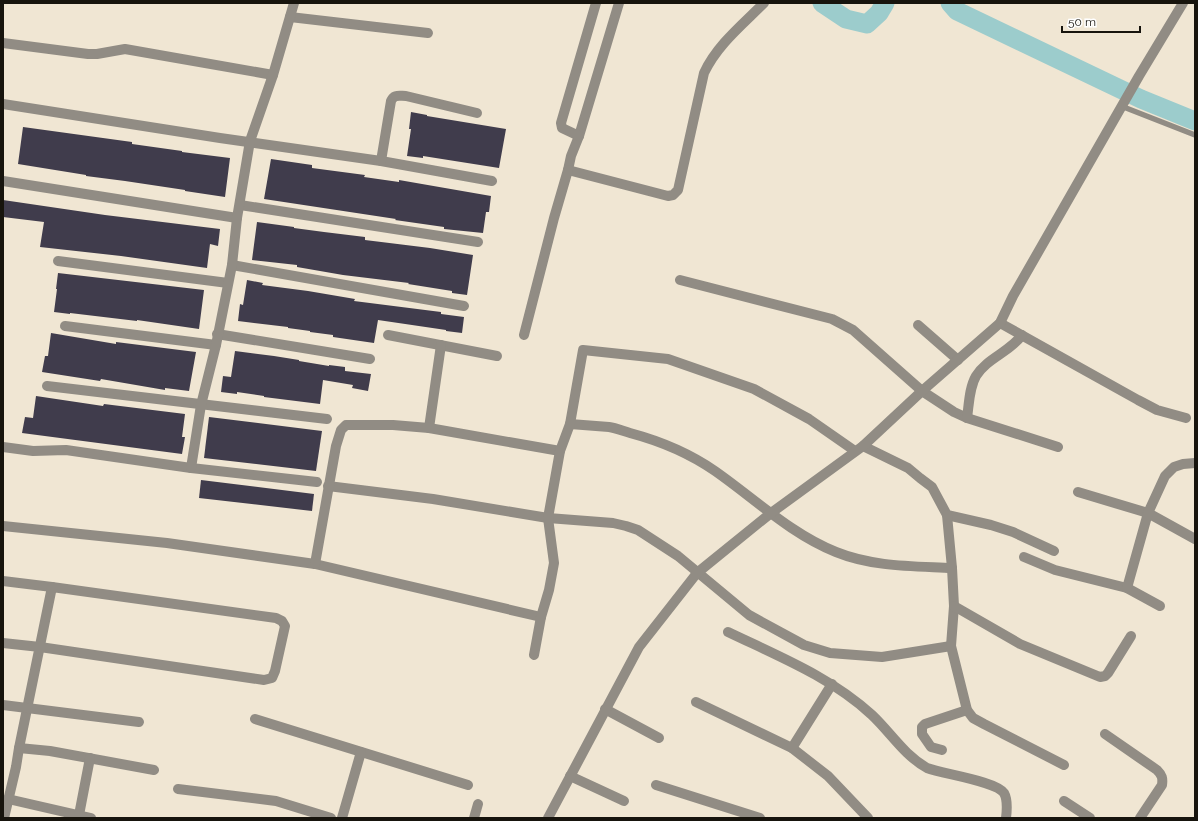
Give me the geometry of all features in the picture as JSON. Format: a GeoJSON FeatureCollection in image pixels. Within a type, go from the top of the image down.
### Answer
{"type":"FeatureCollection","features":[{"type":"Feature","properties":{"kind":"street"},"geometry":{"type":"LineString","coordinates":[[191,468],[201,405],[216,345],[232,265],[237,218],[250,142],[273,75],[294,3]]}},
{"type":"Feature","properties":{"kind":"street"},"geometry":{"type":"LineString","coordinates":[[579,136],[562,128],[561,124],[596,3]]}},
{"type":"Feature","properties":{"kind":"street"},"geometry":{"type":"LineString","coordinates":[[524,335],[571,156],[579,136],[619,3]]}},
{"type":"Feature","properties":{"kind":"street"},"geometry":{"type":"LineString","coordinates":[[568,170],[668,196],[672,195],[678,190],[704,73],[715,53],[764,3]]}},
{"type":"Feature","properties":{"kind":"street"},"geometry":{"type":"LineString","coordinates":[[548,818],[639,647],[697,573],[771,513],[859,449],[922,391],[1000,323],[1013,296],[1138,76],[1183,3]]}},
{"type":"Feature","properties":{"kind":"street"},"geometry":{"type":"LineString","coordinates":[[290,17],[428,33]]}},
{"type":"Feature","properties":{"kind":"street"},"geometry":{"type":"LineString","coordinates":[[3,43],[88,54],[97,54],[125,49],[273,75]]}},
{"type":"Feature","properties":{"kind":"street"},"geometry":{"type":"LineString","coordinates":[[381,161],[392,97],[406,96],[476,113]]}},
{"type":"Feature","properties":{"kind":"street"},"geometry":{"type":"LineString","coordinates":[[3,104],[381,161],[492,181]]}},
{"type":"Feature","properties":{"kind":"street"},"geometry":{"type":"LineString","coordinates":[[3,181],[237,218]]}},
{"type":"Feature","properties":{"kind":"street"},"geometry":{"type":"LineString","coordinates":[[240,205],[478,242]]}},
{"type":"Feature","properties":{"kind":"street"},"geometry":{"type":"LineString","coordinates":[[58,261],[228,283]]}},
{"type":"Feature","properties":{"kind":"street"},"geometry":{"type":"LineString","coordinates":[[232,265],[464,306]]}},
{"type":"Feature","properties":{"kind":"street"},"geometry":{"type":"LineString","coordinates":[[680,280],[832,319],[853,330],[922,391],[954,412],[967,418],[1058,447]]}},
{"type":"Feature","properties":{"kind":"street"},"geometry":{"type":"LineString","coordinates":[[1000,323],[1157,410],[1186,418]]}},
{"type":"Feature","properties":{"kind":"street"},"geometry":{"type":"LineString","coordinates":[[918,325],[958,360]]}},
{"type":"Feature","properties":{"kind":"street"},"geometry":{"type":"LineString","coordinates":[[65,326],[216,345]]}},
{"type":"Feature","properties":{"kind":"street"},"geometry":{"type":"LineString","coordinates":[[217,334],[370,359]]}},
{"type":"Feature","properties":{"kind":"street"},"geometry":{"type":"LineString","coordinates":[[388,335],[497,356]]}},
{"type":"Feature","properties":{"kind":"street"},"geometry":{"type":"LineString","coordinates":[[967,418],[971,390],[976,376],[983,368],[1016,343],[1022,335]]}},
{"type":"Feature","properties":{"kind":"street"},"geometry":{"type":"LineString","coordinates":[[429,428],[441,345]]}},
{"type":"Feature","properties":{"kind":"street"},"geometry":{"type":"LineString","coordinates":[[534,654],[554,563],[548,518],[560,451],[570,424],[583,350],[668,359],[754,389],[809,419],[859,449],[908,468],[932,487],[948,515],[954,606],[951,646],[967,710],[973,718],[1064,765]]}},
{"type":"Feature","properties":{"kind":"street"},"geometry":{"type":"LineString","coordinates":[[47,386],[327,419]]}},
{"type":"Feature","properties":{"kind":"street"},"geometry":{"type":"LineString","coordinates":[[570,424],[611,427],[651,438],[683,452],[715,470],[771,513],[811,541],[859,561],[889,565],[952,568]]}},
{"type":"Feature","properties":{"kind":"street"},"geometry":{"type":"LineString","coordinates":[[315,564],[336,446],[342,430],[346,426],[393,425],[429,428],[560,451]]}},
{"type":"Feature","properties":{"kind":"street"},"geometry":{"type":"LineString","coordinates":[[3,447],[34,451],[66,450],[191,468],[317,482]]}},
{"type":"Feature","properties":{"kind":"street"},"geometry":{"type":"LineString","coordinates":[[1127,588],[1148,513],[1164,476],[1169,470],[1182,464],[1195,463]]}},
{"type":"Feature","properties":{"kind":"street"},"geometry":{"type":"LineString","coordinates":[[328,486],[433,499],[548,518],[613,523],[626,526],[638,530],[678,556],[749,615],[804,645],[830,653],[882,657],[951,646]]}},
{"type":"Feature","properties":{"kind":"street"},"geometry":{"type":"LineString","coordinates":[[1078,492],[1148,513],[1195,539]]}},
{"type":"Feature","properties":{"kind":"street"},"geometry":{"type":"LineString","coordinates":[[948,515],[991,525],[1013,532],[1054,551]]}},
{"type":"Feature","properties":{"kind":"street"},"geometry":{"type":"LineString","coordinates":[[3,526],[167,543],[315,564],[541,618]]}},
{"type":"Feature","properties":{"kind":"street"},"geometry":{"type":"LineString","coordinates":[[1024,557],[1055,570],[1127,588],[1160,606]]}},
{"type":"Feature","properties":{"kind":"street"},"geometry":{"type":"LineString","coordinates":[[3,581],[276,618],[282,621],[285,626],[275,671],[272,678],[264,680],[40,647],[3,643]]}},
{"type":"Feature","properties":{"kind":"street"},"geometry":{"type":"LineString","coordinates":[[4,818],[16,767],[52,587]]}},
{"type":"Feature","properties":{"kind":"street"},"geometry":{"type":"LineString","coordinates":[[954,606],[1020,644],[1100,677],[1105,676],[1108,673],[1131,636]]}},
{"type":"Feature","properties":{"kind":"street"},"geometry":{"type":"LineString","coordinates":[[728,632],[808,670],[832,684],[872,715],[919,764],[937,772],[984,782],[997,787],[1004,792],[1006,798],[1006,818]]}},
{"type":"Feature","properties":{"kind":"street"},"geometry":{"type":"LineString","coordinates":[[792,748],[832,684]]}},
{"type":"Feature","properties":{"kind":"street"},"geometry":{"type":"LineString","coordinates":[[696,702],[792,748],[828,776],[858,813],[868,818]]}},
{"type":"Feature","properties":{"kind":"street"},"geometry":{"type":"LineString","coordinates":[[3,704],[139,722]]}},
{"type":"Feature","properties":{"kind":"street"},"geometry":{"type":"LineString","coordinates":[[605,709],[659,738]]}},
{"type":"Feature","properties":{"kind":"street"},"geometry":{"type":"LineString","coordinates":[[942,750],[931,747],[922,734],[922,727],[925,724],[967,710]]}},
{"type":"Feature","properties":{"kind":"street"},"geometry":{"type":"LineString","coordinates":[[255,719],[468,785]]}},
{"type":"Feature","properties":{"kind":"street"},"geometry":{"type":"LineString","coordinates":[[1105,734],[1161,774],[1163,780],[1162,785],[1140,818]]}},
{"type":"Feature","properties":{"kind":"street"},"geometry":{"type":"LineString","coordinates":[[19,748],[50,751],[154,770]]}},
{"type":"Feature","properties":{"kind":"street"},"geometry":{"type":"LineString","coordinates":[[342,818],[361,752]]}},
{"type":"Feature","properties":{"kind":"street"},"geometry":{"type":"LineString","coordinates":[[79,815],[90,758]]}},
{"type":"Feature","properties":{"kind":"street"},"geometry":{"type":"LineString","coordinates":[[570,776],[624,802]]}},
{"type":"Feature","properties":{"kind":"street"},"geometry":{"type":"LineString","coordinates":[[656,785],[760,818]]}},
{"type":"Feature","properties":{"kind":"street"},"geometry":{"type":"LineString","coordinates":[[178,789],[276,801],[331,818]]}},
{"type":"Feature","properties":{"kind":"street"},"geometry":{"type":"LineString","coordinates":[[8,799],[91,818]]}},
{"type":"Feature","properties":{"kind":"street"},"geometry":{"type":"LineString","coordinates":[[1064,801],[1090,818]]}},
{"type":"Feature","properties":{"kind":"street"},"geometry":{"type":"LineString","coordinates":[[474,818],[478,804]]}},
{"type":"Feature","properties":{"kind":"lane"},"geometry":{"type":"LineString","coordinates":[[1124,102],[1195,134]]}},
{"type":"Feature","properties":{"kind":"building"},"geometry":{"type":"Polygon","coordinates":[[[411,112],[506,129],[499,168],[423,156],[423,158],[407,156],[411,129],[409,129],[411,112]]]}},
{"type":"Feature","properties":{"kind":"building"},"geometry":{"type":"Polygon","coordinates":[[[23,127],[132,142],[132,144],[230,158],[225,197],[18,164],[23,127]]]}},
{"type":"Feature","properties":{"kind":"building"},"geometry":{"type":"Polygon","coordinates":[[[271,159],[312,165],[312,168],[365,175],[364,177],[399,182],[399,180],[491,196],[489,212],[486,212],[483,233],[444,229],[444,227],[395,220],[396,219],[264,199],[271,159]]]}},
{"type":"Feature","properties":{"kind":"building"},"geometry":{"type":"Polygon","coordinates":[[[3,200],[105,215],[220,229],[218,246],[210,244],[207,268],[40,247],[44,222],[3,217],[3,200]]]}},
{"type":"Feature","properties":{"kind":"building"},"geometry":{"type":"Polygon","coordinates":[[[257,222],[365,237],[365,240],[473,255],[467,295],[408,284],[409,283],[343,275],[297,267],[297,265],[252,260],[257,222]]]}},
{"type":"Feature","properties":{"kind":"building"},"geometry":{"type":"Polygon","coordinates":[[[58,273],[204,290],[199,329],[137,320],[54,312],[58,273]]]}},
{"type":"Feature","properties":{"kind":"building"},"geometry":{"type":"Polygon","coordinates":[[[247,280],[263,283],[262,285],[355,299],[354,301],[441,312],[441,314],[464,317],[462,333],[378,320],[374,343],[333,337],[333,335],[288,327],[238,321],[240,304],[243,305],[247,280]]]}},
{"type":"Feature","properties":{"kind":"building"},"geometry":{"type":"Polygon","coordinates":[[[51,333],[116,344],[116,342],[196,352],[189,391],[165,388],[165,390],[101,379],[100,381],[42,372],[45,356],[48,356],[51,333]]]}},
{"type":"Feature","properties":{"kind":"building"},"geometry":{"type":"Polygon","coordinates":[[[235,351],[274,356],[329,366],[345,367],[345,371],[371,374],[368,391],[352,388],[353,385],[323,380],[320,404],[237,392],[237,394],[221,392],[223,376],[231,377],[235,351]]]}},
{"type":"Feature","properties":{"kind":"building"},"geometry":{"type":"Polygon","coordinates":[[[36,396],[103,406],[104,404],[185,414],[182,437],[185,437],[182,454],[22,433],[25,417],[33,418],[36,396]]]}},
{"type":"Feature","properties":{"kind":"building"},"geometry":{"type":"Polygon","coordinates":[[[209,417],[322,431],[316,471],[204,458],[209,417]]]}},
{"type":"Feature","properties":{"kind":"building"},"geometry":{"type":"Polygon","coordinates":[[[201,480],[314,494],[312,511],[199,498],[201,480]]]}},
{"type":"Feature","properties":{"kind":"waterway"},"geometry":{"type":"LineString","coordinates":[[822,3],[846,19],[867,24],[879,13],[885,3]]}},
{"type":"Feature","properties":{"kind":"waterway"},"geometry":{"type":"LineString","coordinates":[[950,3],[957,11],[1141,99],[1195,121]]}}]}
